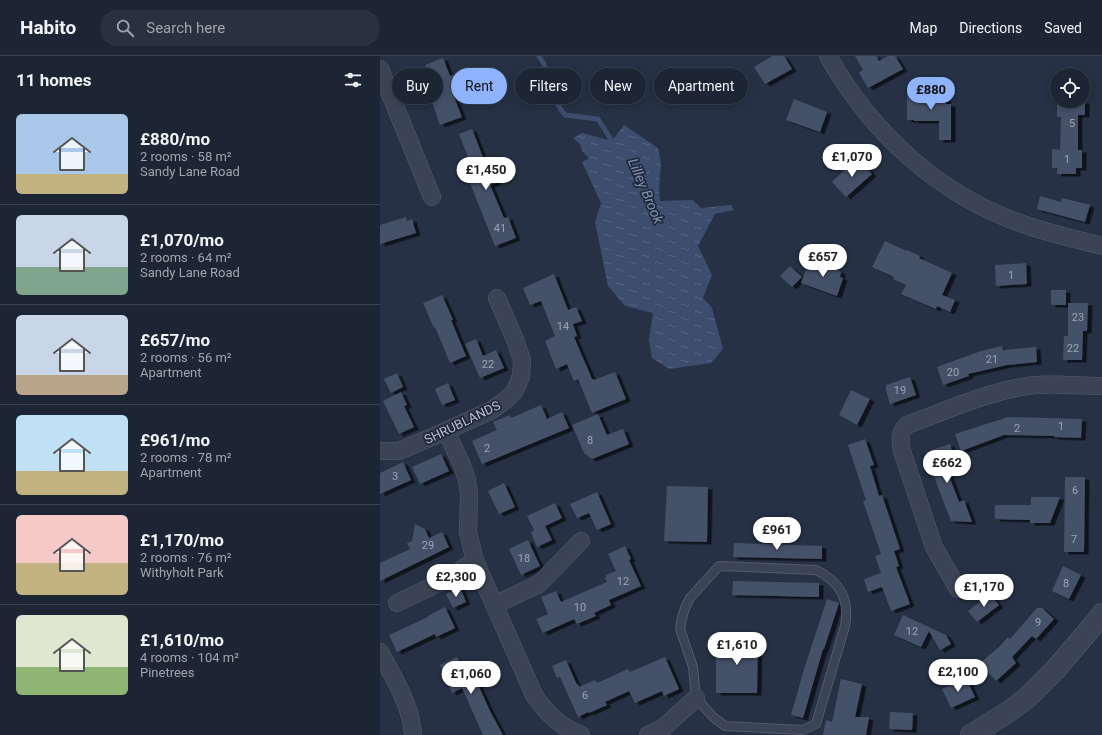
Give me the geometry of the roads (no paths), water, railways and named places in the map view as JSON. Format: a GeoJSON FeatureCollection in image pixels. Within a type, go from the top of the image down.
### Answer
{"type":"FeatureCollection","features":[{"type":"Feature","properties":{"kind":"street"},"geometry":{"type":"LineString","coordinates":[[828,56],[854,98],[873,121],[915,162],[953,190],[1002,216],[1043,231],[1102,246]]}},
{"type":"Feature","properties":{"kind":"street"},"geometry":{"type":"LineString","coordinates":[[380,69],[432,197]]}},
{"type":"Feature","properties":{"kind":"street","name":"SHRUBLANDS"},"geometry":{"type":"LineString","coordinates":[[380,451],[399,451],[446,431],[496,407],[514,392],[518,384],[522,368],[522,360],[497,298]]}},
{"type":"Feature","properties":{"kind":"street"},"geometry":{"type":"LineString","coordinates":[[958,589],[934,547],[902,451],[901,432],[907,425],[988,395],[1013,389],[1046,384],[1102,386]]}},
{"type":"Feature","properties":{"kind":"street"},"geometry":{"type":"LineString","coordinates":[[446,431],[462,465],[467,480],[469,494],[468,532],[475,561],[534,695],[543,708],[568,733]]}},
{"type":"Feature","properties":{"kind":"street"},"geometry":{"type":"LineString","coordinates":[[494,604],[540,584],[581,542]]}},
{"type":"Feature","properties":{"kind":"street"},"geometry":{"type":"LineString","coordinates":[[397,603],[443,581],[475,561]]}},
{"type":"Feature","properties":{"kind":"street"},"geometry":{"type":"LineString","coordinates":[[971,735],[1002,716],[1027,698],[1055,670],[1102,614]]}},
{"type":"Feature","properties":{"kind":"street"},"geometry":{"type":"LineString","coordinates":[[380,652],[405,699],[410,715],[413,735]]}},
{"type":"Feature","properties":{"kind":"street"},"geometry":{"type":"LineString","coordinates":[[648,735],[662,728],[696,698]]}},
{"type":"Feature","properties":{"kind":"lane"},"geometry":{"type":"LineString","coordinates":[[719,566],[816,570],[836,583],[844,599],[847,617],[816,724],[803,730],[725,726],[713,717],[696,698],[693,667],[680,629],[685,608],[690,598],[719,566]]}},
{"type":"Feature","properties":{"kind":"water"},"geometry":{"type":"Polygon","coordinates":[[[624,125],[658,148],[661,163],[659,189],[660,201],[693,200],[701,208],[731,205],[734,210],[715,214],[698,246],[712,275],[703,298],[712,308],[723,349],[711,363],[669,369],[652,358],[649,339],[653,313],[625,306],[608,286],[595,222],[601,203],[582,162],[589,158],[582,151],[580,144],[573,138],[582,133],[612,141],[624,125]]]}},
{"type":"Feature","properties":{"kind":"waterway","name":"Lilley Brook"},"geometry":{"type":"LineString","coordinates":[[539,56],[544,64],[552,97],[565,115],[598,119],[614,146]]}}]}
